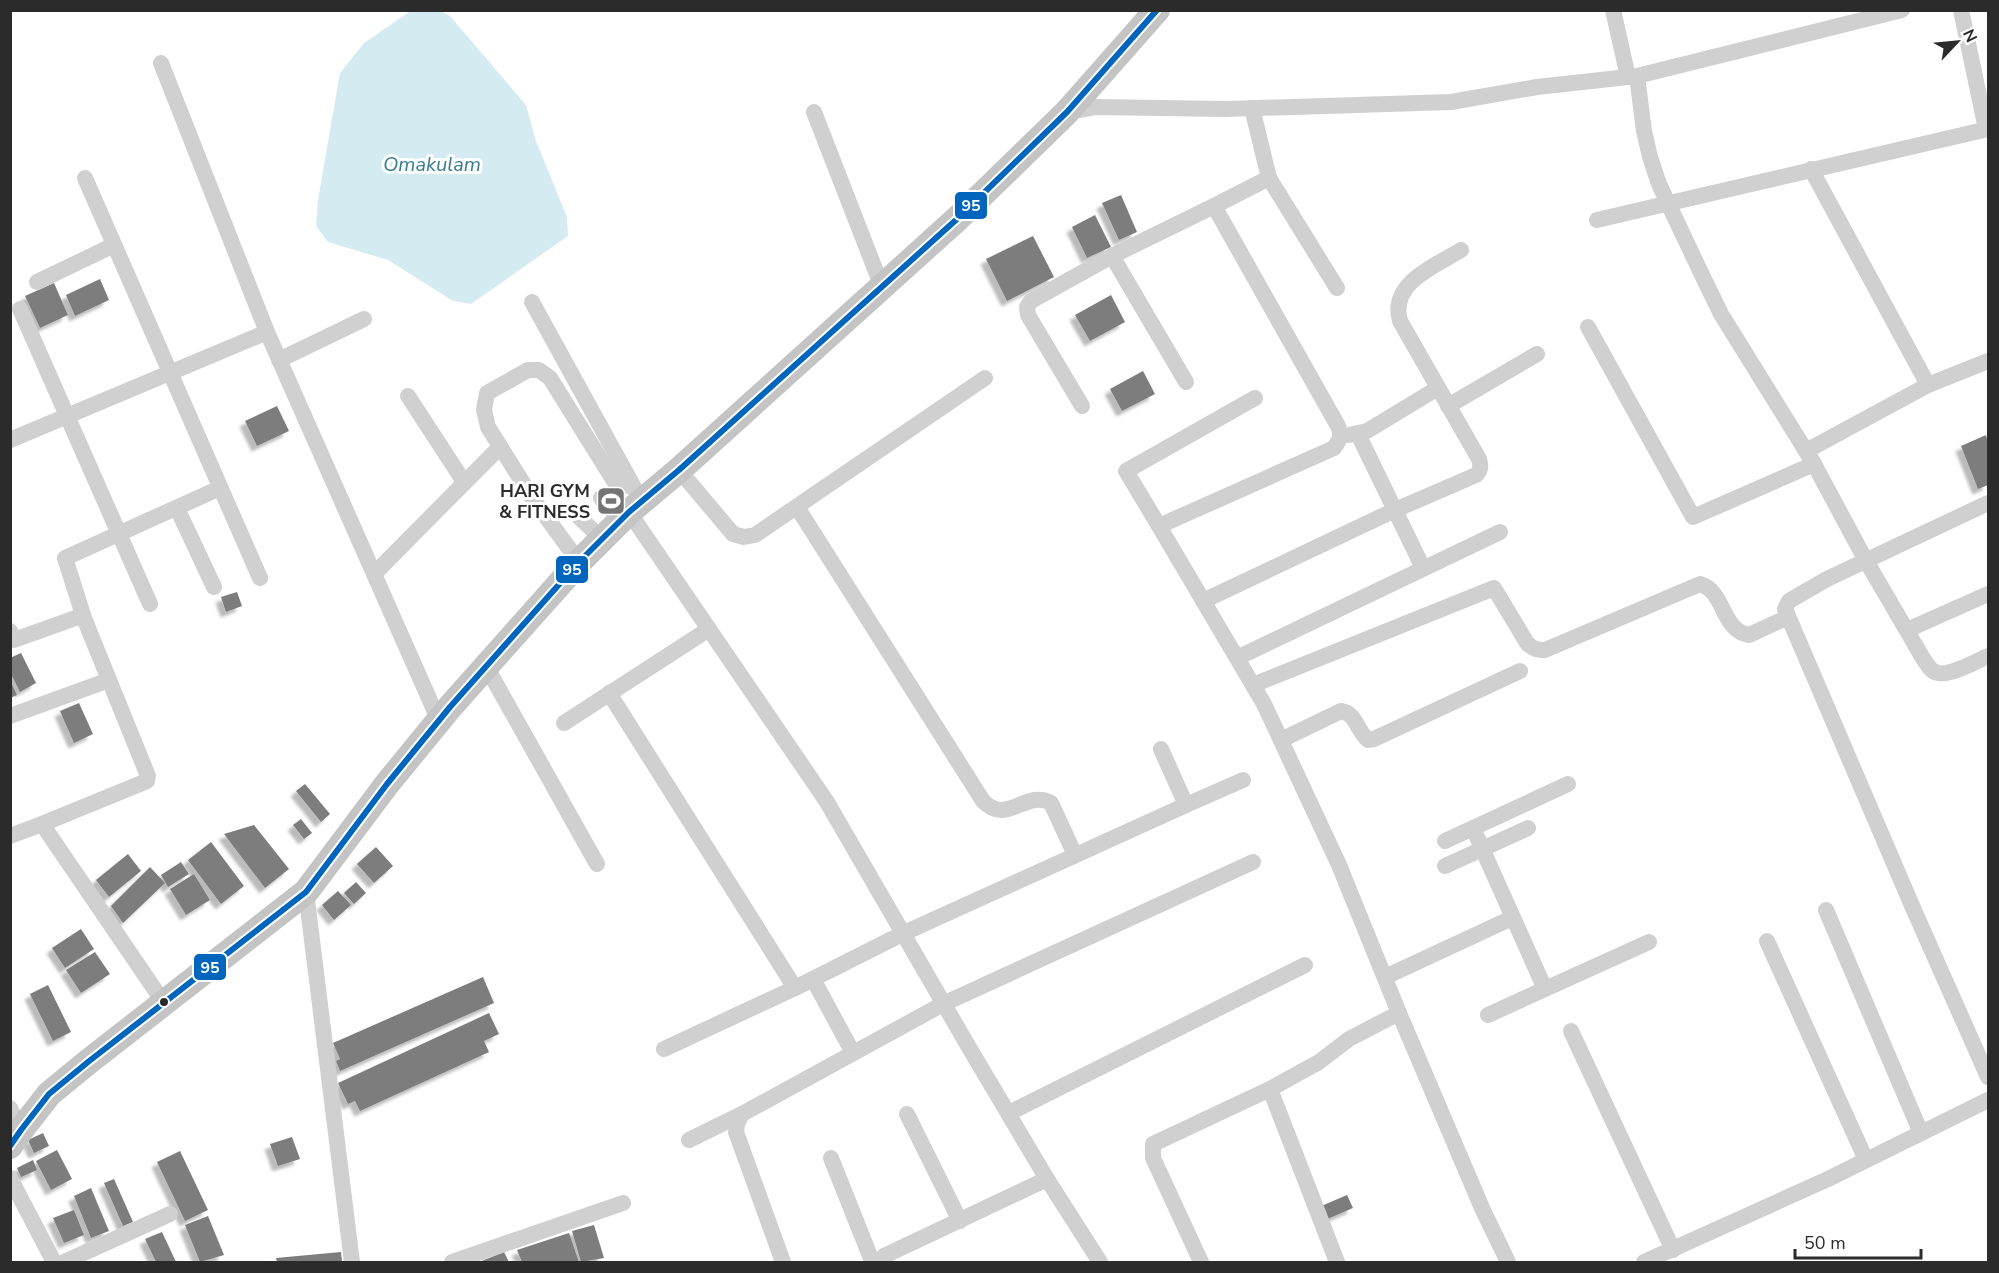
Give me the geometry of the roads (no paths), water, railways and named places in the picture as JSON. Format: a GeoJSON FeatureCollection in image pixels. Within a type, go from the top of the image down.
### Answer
{"type":"FeatureCollection","features":[{"type":"Feature","properties":{"kind":"main road"},"geometry":{"type":"LineString","coordinates":[[14,1128],[50,1094],[306,892],[387,784],[438,721],[631,505],[679,470],[957,219],[1067,112],[1157,10]]}},
{"type":"Feature","properties":{"kind":"street"},"geometry":{"type":"LineString","coordinates":[[1613,10],[1633,76],[1650,157],[1669,204],[1721,314],[1810,458],[1930,669],[1936,673],[1946,673],[1989,656]]}},
{"type":"Feature","properties":{"kind":"street"},"geometry":{"type":"LineString","coordinates":[[1067,112],[1095,107],[1252,108],[1451,102],[1537,87],[1633,76],[1902,10]]}},
{"type":"Feature","properties":{"kind":"street"},"geometry":{"type":"LineString","coordinates":[[1597,220],[1987,129],[1961,10]]}},
{"type":"Feature","properties":{"kind":"street"},"geometry":{"type":"LineString","coordinates":[[161,63],[267,332],[438,721]]}},
{"type":"Feature","properties":{"kind":"street"},"geometry":{"type":"LineString","coordinates":[[1252,108],[1269,178],[1337,288]]}},
{"type":"Feature","properties":{"kind":"street"},"geometry":{"type":"LineString","coordinates":[[814,112],[882,287]]}},
{"type":"Feature","properties":{"kind":"street"},"geometry":{"type":"LineString","coordinates":[[1811,169],[1928,385]]}},
{"type":"Feature","properties":{"kind":"street"},"geometry":{"type":"LineString","coordinates":[[85,178],[260,578]]}},
{"type":"Feature","properties":{"kind":"street"},"geometry":{"type":"LineString","coordinates":[[1082,406],[1028,315],[1027,307],[1031,301],[1112,256],[1269,178]]}},
{"type":"Feature","properties":{"kind":"street"},"geometry":{"type":"LineString","coordinates":[[1214,206],[1395,510],[1423,568]]}},
{"type":"Feature","properties":{"kind":"street"},"geometry":{"type":"LineString","coordinates":[[37,282],[114,244]]}},
{"type":"Feature","properties":{"kind":"street"},"geometry":{"type":"LineString","coordinates":[[1203,601],[1395,510],[1476,475],[1479,471],[1481,465],[1479,459],[1400,321],[1396,310],[1405,288],[1416,277],[1461,250]]}},
{"type":"Feature","properties":{"kind":"street"},"geometry":{"type":"LineString","coordinates":[[1112,256],[1186,382]]}},
{"type":"Feature","properties":{"kind":"street"},"geometry":{"type":"LineString","coordinates":[[532,302],[631,505]]}},
{"type":"Feature","properties":{"kind":"street"},"geometry":{"type":"LineString","coordinates":[[20,309],[150,604]]}},
{"type":"Feature","properties":{"kind":"street"},"geometry":{"type":"LineString","coordinates":[[279,360],[364,319]]}},
{"type":"Feature","properties":{"kind":"street"},"geometry":{"type":"LineString","coordinates":[[1588,327],[1693,517],[1810,458],[1928,385],[1989,361]]}},
{"type":"Feature","properties":{"kind":"street"},"geometry":{"type":"LineString","coordinates":[[10,440],[267,332]]}},
{"type":"Feature","properties":{"kind":"street"},"geometry":{"type":"LineString","coordinates":[[1448,406],[1537,354]]}},
{"type":"Feature","properties":{"kind":"street"},"geometry":{"type":"LineString","coordinates":[[579,562],[533,499],[488,427],[484,410],[487,393],[528,370],[539,370],[550,378],[709,628],[827,802],[943,1004],[1100,1263]]}},
{"type":"Feature","properties":{"kind":"street"},"geometry":{"type":"LineString","coordinates":[[679,470],[733,534],[744,537],[755,535],[985,378]]}},
{"type":"Feature","properties":{"kind":"street"},"geometry":{"type":"LineString","coordinates":[[1160,526],[1334,448],[1349,434],[1367,431],[1438,388]]}},
{"type":"Feature","properties":{"kind":"street"},"geometry":{"type":"LineString","coordinates":[[408,396],[464,482]]}},
{"type":"Feature","properties":{"kind":"street"},"geometry":{"type":"LineString","coordinates":[[1255,398],[1126,471],[1264,704],[1339,865],[1399,1013],[1482,1208],[1508,1263]]}},
{"type":"Feature","properties":{"kind":"street"},"geometry":{"type":"LineString","coordinates":[[374,574],[495,452]]}},
{"type":"Feature","properties":{"kind":"street"},"geometry":{"type":"LineString","coordinates":[[10,836],[147,781],[148,776],[84,618],[65,558],[220,488]]}},
{"type":"Feature","properties":{"kind":"street"},"geometry":{"type":"LineString","coordinates":[[601,498],[631,505]]}},
{"type":"Feature","properties":{"kind":"street"},"geometry":{"type":"LineString","coordinates":[[1989,503],[1866,559],[1789,601],[1785,609],[1913,908],[1989,1077]]}},
{"type":"Feature","properties":{"kind":"street"},"geometry":{"type":"LineString","coordinates":[[797,507],[983,801],[989,807],[1002,811],[1034,800],[1046,800],[1051,803],[1075,855]]}},
{"type":"Feature","properties":{"kind":"street"},"geometry":{"type":"LineString","coordinates":[[177,508],[214,587]]}},
{"type":"Feature","properties":{"kind":"street"},"geometry":{"type":"LineString","coordinates":[[579,517],[602,539]]}},
{"type":"Feature","properties":{"kind":"street"},"geometry":{"type":"LineString","coordinates":[[1237,658],[1500,532]]}},
{"type":"Feature","properties":{"kind":"street"},"geometry":{"type":"LineString","coordinates":[[1253,685],[1494,588],[1527,644],[1538,650],[1545,650],[1700,584],[1711,590],[1730,624],[1742,634],[1749,635],[1788,617]]}},
{"type":"Feature","properties":{"kind":"street"},"geometry":{"type":"LineString","coordinates":[[1907,630],[1989,594]]}},
{"type":"Feature","properties":{"kind":"street"},"geometry":{"type":"LineString","coordinates":[[12,637],[77,617],[84,618]]}},
{"type":"Feature","properties":{"kind":"street"},"geometry":{"type":"LineString","coordinates":[[564,723],[709,628]]}},
{"type":"Feature","properties":{"kind":"street"},"geometry":{"type":"LineString","coordinates":[[486,666],[597,864]]}},
{"type":"Feature","properties":{"kind":"street"},"geometry":{"type":"LineString","coordinates":[[1281,740],[1341,711],[1352,715],[1363,736],[1368,740],[1374,739],[1520,671]]}},
{"type":"Feature","properties":{"kind":"street"},"geometry":{"type":"LineString","coordinates":[[10,716],[109,680]]}},
{"type":"Feature","properties":{"kind":"street"},"geometry":{"type":"LineString","coordinates":[[609,693],[795,988]]}},
{"type":"Feature","properties":{"kind":"street"},"geometry":{"type":"LineString","coordinates":[[1161,749],[1186,805]]}},
{"type":"Feature","properties":{"kind":"street"},"geometry":{"type":"LineString","coordinates":[[663,1050],[813,980],[904,933],[1244,780]]}},
{"type":"Feature","properties":{"kind":"street"},"geometry":{"type":"LineString","coordinates":[[1445,841],[1568,784]]}},
{"type":"Feature","properties":{"kind":"street"},"geometry":{"type":"LineString","coordinates":[[42,824],[164,1003]]}},
{"type":"Feature","properties":{"kind":"street"},"geometry":{"type":"LineString","coordinates":[[1473,828],[1545,989]]}},
{"type":"Feature","properties":{"kind":"street"},"geometry":{"type":"LineString","coordinates":[[1445,866],[1528,828]]}},
{"type":"Feature","properties":{"kind":"street"},"geometry":{"type":"LineString","coordinates":[[689,1140],[742,1114],[943,1004],[1253,862]]}},
{"type":"Feature","properties":{"kind":"street"},"geometry":{"type":"LineString","coordinates":[[306,892],[352,1263]]}},
{"type":"Feature","properties":{"kind":"street"},"geometry":{"type":"LineString","coordinates":[[1826,910],[1921,1133]]}},
{"type":"Feature","properties":{"kind":"street"},"geometry":{"type":"LineString","coordinates":[[1385,977],[1512,918]]}},
{"type":"Feature","properties":{"kind":"street"},"geometry":{"type":"LineString","coordinates":[[1767,941],[1866,1160]]}},
{"type":"Feature","properties":{"kind":"street"},"geometry":{"type":"LineString","coordinates":[[1488,1016],[1649,942]]}},
{"type":"Feature","properties":{"kind":"street"},"geometry":{"type":"LineString","coordinates":[[1009,1113],[1305,965]]}},
{"type":"Feature","properties":{"kind":"street"},"geometry":{"type":"LineString","coordinates":[[813,980],[853,1053]]}},
{"type":"Feature","properties":{"kind":"street"},"geometry":{"type":"LineString","coordinates":[[1201,1263],[1153,1158],[1154,1144],[1269,1089],[1319,1062],[1349,1039],[1399,1013]]}},
{"type":"Feature","properties":{"kind":"street"},"geometry":{"type":"LineString","coordinates":[[1571,1031],[1672,1250]]}},
{"type":"Feature","properties":{"kind":"street"},"geometry":{"type":"LineString","coordinates":[[1269,1089],[1337,1263]]}},
{"type":"Feature","properties":{"kind":"street"},"geometry":{"type":"LineString","coordinates":[[1644,1263],[1989,1100]]}},
{"type":"Feature","properties":{"kind":"street"},"geometry":{"type":"LineString","coordinates":[[742,1114],[736,1132],[783,1263]]}},
{"type":"Feature","properties":{"kind":"street"},"geometry":{"type":"LineString","coordinates":[[908,1114],[960,1221]]}},
{"type":"Feature","properties":{"kind":"street"},"geometry":{"type":"LineString","coordinates":[[831,1158],[878,1261],[1047,1179]]}},
{"type":"Feature","properties":{"kind":"street"},"geometry":{"type":"LineString","coordinates":[[10,1178],[54,1263]]}},
{"type":"Feature","properties":{"kind":"street"},"geometry":{"type":"LineString","coordinates":[[452,1263],[623,1203]]}},
{"type":"Feature","properties":{"kind":"street"},"geometry":{"type":"LineString","coordinates":[[64,1263],[170,1214]]}},
{"type":"Feature","properties":{"kind":"water","name":"Omakulam"},"geometry":{"type":"Polygon","coordinates":[[[441,11],[450,16],[526,105],[536,141],[567,217],[568,236],[471,304],[453,301],[388,260],[328,242],[316,226],[318,200],[340,73],[364,43],[409,12],[441,11]]]}},
{"type":"Feature","properties":{"kind":"place","name":"HARI GYM & FITNESS"},"geometry":{"type":"Point","coordinates":[611,501]}}]}
